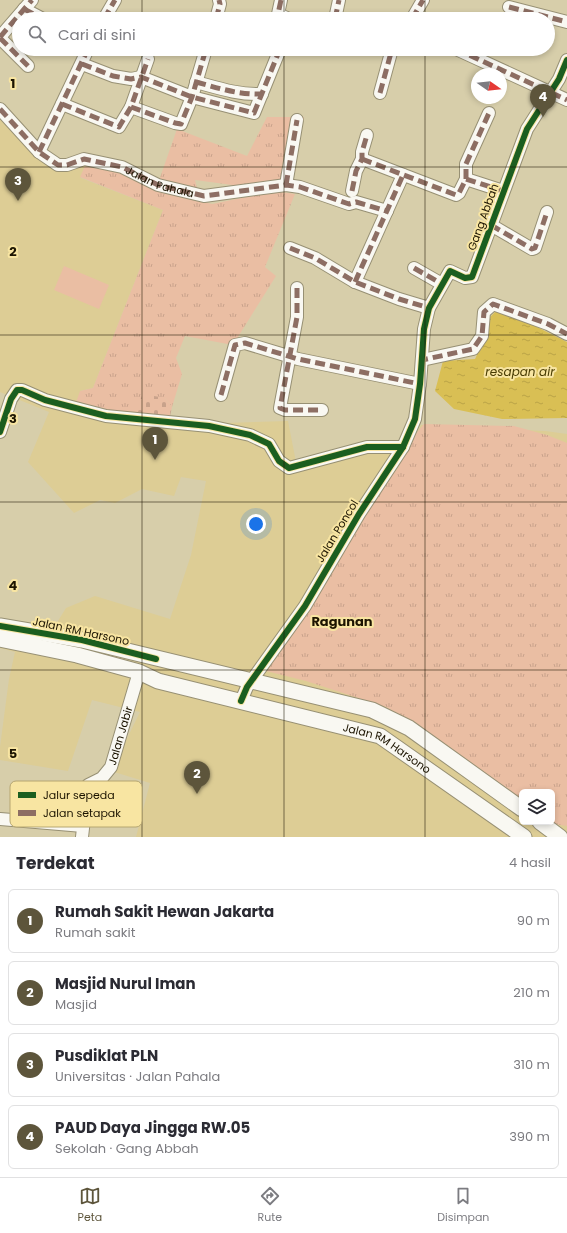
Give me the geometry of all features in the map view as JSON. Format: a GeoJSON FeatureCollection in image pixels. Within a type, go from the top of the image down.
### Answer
{"type":"FeatureCollection","features":[{"type":"Feature","properties":{"kind":"main road","name":"Jalan RM Harsono"},"geometry":{"type":"LineString","coordinates":[[0,626],[82,640],[384,715],[409,728],[519,807]]}},
{"type":"Feature","properties":{"kind":"main road","name":"Jalan RM Harsono"},"geometry":{"type":"LineString","coordinates":[[0,638],[77,655],[139,672],[158,681],[380,736],[524,837]]}},
{"type":"Feature","properties":{"kind":"main road"},"geometry":{"type":"LineString","coordinates":[[544,825],[560,837]]}},
{"type":"Feature","properties":{"kind":"street"},"geometry":{"type":"LineString","coordinates":[[108,12],[114,0]]}},
{"type":"Feature","properties":{"kind":"street"},"geometry":{"type":"LineString","coordinates":[[217,12],[220,0]]}},
{"type":"Feature","properties":{"kind":"street"},"geometry":{"type":"LineString","coordinates":[[278,12],[281,0]]}},
{"type":"Feature","properties":{"kind":"street"},"geometry":{"type":"LineString","coordinates":[[338,12],[339,0]]}},
{"type":"Feature","properties":{"kind":"street"},"geometry":{"type":"LineString","coordinates":[[416,12],[423,0]]}},
{"type":"Feature","properties":{"kind":"street"},"geometry":{"type":"LineString","coordinates":[[28,5],[36,12]]}},
{"type":"Feature","properties":{"kind":"street"},"geometry":{"type":"LineString","coordinates":[[509,7],[528,12]]}},
{"type":"Feature","properties":{"kind":"street"},"geometry":{"type":"LineString","coordinates":[[555,19],[567,22]]}},
{"type":"Feature","properties":{"kind":"street"},"geometry":{"type":"LineString","coordinates":[[12,24],[0,38],[12,50]]}},
{"type":"Feature","properties":{"kind":"street"},"geometry":{"type":"LineString","coordinates":[[18,56],[28,66]]}},
{"type":"Feature","properties":{"kind":"street"},"geometry":{"type":"LineString","coordinates":[[39,152],[85,56]]}},
{"type":"Feature","properties":{"kind":"street"},"geometry":{"type":"LineString","coordinates":[[131,107],[180,124],[192,97],[204,56]]}},
{"type":"Feature","properties":{"kind":"street"},"geometry":{"type":"LineString","coordinates":[[82,64],[113,76],[131,80],[141,77],[192,97],[254,113],[277,56]]}},
{"type":"Feature","properties":{"kind":"street"},"geometry":{"type":"LineString","coordinates":[[380,93],[390,56]]}},
{"type":"Feature","properties":{"kind":"street"},"geometry":{"type":"LineString","coordinates":[[471,56],[550,94],[567,100]]}},
{"type":"Feature","properties":{"kind":"street"},"geometry":{"type":"LineString","coordinates":[[62,104],[119,127],[131,107],[148,59]]}},
{"type":"Feature","properties":{"kind":"street","name":"Gang Abbah"},"geometry":{"type":"LineString","coordinates":[[422,360],[424,329],[429,308],[450,271],[466,278],[472,277],[527,129],[559,79],[567,60]]}},
{"type":"Feature","properties":{"kind":"street"},"geometry":{"type":"LineString","coordinates":[[196,82],[241,93],[262,94]]}},
{"type":"Feature","properties":{"kind":"street","name":"Jalan Pahala"},"geometry":{"type":"LineString","coordinates":[[0,109],[39,152],[58,165],[67,165],[84,159],[122,167],[158,185],[204,196],[286,185],[300,187],[348,204],[356,202],[387,211]]}},
{"type":"Feature","properties":{"kind":"street"},"geometry":{"type":"LineString","coordinates":[[362,159],[456,195],[459,193],[466,179],[466,164],[489,113]]}},
{"type":"Feature","properties":{"kind":"street"},"geometry":{"type":"LineString","coordinates":[[286,185],[297,120]]}},
{"type":"Feature","properties":{"kind":"street"},"geometry":{"type":"LineString","coordinates":[[352,191],[356,171],[362,159],[362,152],[368,135]]}},
{"type":"Feature","properties":{"kind":"street"},"geometry":{"type":"LineString","coordinates":[[355,282],[404,176]]}},
{"type":"Feature","properties":{"kind":"street"},"geometry":{"type":"LineString","coordinates":[[466,179],[504,191]]}},
{"type":"Feature","properties":{"kind":"street"},"geometry":{"type":"LineString","coordinates":[[491,225],[532,249],[535,248],[547,212]]}},
{"type":"Feature","properties":{"kind":"street"},"geometry":{"type":"LineString","coordinates":[[290,248],[315,258],[355,282],[398,299],[429,308]]}},
{"type":"Feature","properties":{"kind":"street"},"geometry":{"type":"LineString","coordinates":[[414,268],[442,284]]}},
{"type":"Feature","properties":{"kind":"street"},"geometry":{"type":"LineString","coordinates":[[297,288],[297,317],[280,408],[285,410],[322,410]]}},
{"type":"Feature","properties":{"kind":"street"},"geometry":{"type":"LineString","coordinates":[[422,360],[473,349],[482,336],[484,312],[493,304],[548,324],[567,334]]}},
{"type":"Feature","properties":{"kind":"street"},"geometry":{"type":"LineString","coordinates":[[221,395],[235,345],[245,343],[289,357],[420,384]]}},
{"type":"Feature","properties":{"kind":"street","name":"Jalan Poncol"},"geometry":{"type":"LineString","coordinates":[[241,702],[251,681],[305,606],[359,514],[403,447],[415,419],[422,360]]}},
{"type":"Feature","properties":{"kind":"street"},"geometry":{"type":"LineString","coordinates":[[0,432],[11,399],[17,390],[22,390],[45,400],[106,416],[209,426],[250,435],[269,444],[279,461],[289,468],[367,447],[403,447]]}},
{"type":"Feature","properties":{"kind":"street","name":"Jalan Jabir"},"geometry":{"type":"LineString","coordinates":[[96,781],[102,778],[111,767],[139,672]]}},
{"type":"Feature","properties":{"kind":"street"},"geometry":{"type":"LineString","coordinates":[[0,819],[10,821]]}},
{"type":"Feature","properties":{"kind":"street"},"geometry":{"type":"LineString","coordinates":[[50,827],[82,832]]}},
{"type":"Feature","properties":{"kind":"shaded area"},"geometry":{"type":"Polygon","coordinates":[[[0,111],[62,163],[85,166],[81,178],[163,210],[93,388],[80,391],[96,410],[170,416],[226,423],[288,421],[296,462],[368,442],[405,454],[421,425],[545,431],[567,434],[567,837],[136,837],[139,827],[142,827],[142,814],[150,783],[111,771],[140,712],[92,700],[68,771],[0,760],[0,747],[9,679],[15,652],[0,648],[0,622],[53,629],[66,608],[95,596],[170,619],[191,555],[206,481],[181,477],[174,496],[142,489],[115,503],[100,500],[74,513],[28,462],[49,412],[0,392],[0,111]]]}},
{"type":"Feature","properties":{"kind":"green space"},"geometry":{"type":"Polygon","coordinates":[[[267,117],[304,117],[296,155],[296,170],[290,180],[268,181],[240,186],[195,180],[200,201],[212,204],[275,191],[295,194],[265,267],[276,276],[233,345],[185,336],[176,358],[182,374],[172,407],[165,398],[134,413],[74,408],[80,391],[93,388],[163,210],[80,177],[85,166],[126,173],[156,189],[177,129],[247,156],[267,117]]]}},
{"type":"Feature","properties":{"kind":"green space"},"geometry":{"type":"Polygon","coordinates":[[[64,266],[109,285],[99,309],[54,290],[64,266]]]}},
{"type":"Feature","properties":{"kind":"green space"},"geometry":{"type":"Polygon","coordinates":[[[143,394],[165,398],[172,407],[170,416],[134,413],[143,394]]]}},
{"type":"Feature","properties":{"kind":"green space"},"geometry":{"type":"Polygon","coordinates":[[[424,424],[514,426],[547,435],[567,443],[567,826],[555,824],[555,789],[519,789],[519,798],[465,759],[386,707],[306,681],[262,670],[370,501],[398,468],[408,443],[424,424]]]}},
{"type":"Feature","properties":{"kind":"water","name":"resapan air"},"geometry":{"type":"Polygon","coordinates":[[[499,308],[567,342],[567,418],[502,419],[454,409],[435,391],[443,361],[475,359],[486,336],[488,319],[499,308]]]}},
{"type":"Feature","properties":{"kind":"marked path"},"geometry":{"type":"LineString","coordinates":[[22,12],[32,0]]}},
{"type":"Feature","properties":{"kind":"marked path"},"geometry":{"type":"LineString","coordinates":[[108,12],[115,0]]}},
{"type":"Feature","properties":{"kind":"marked path"},"geometry":{"type":"LineString","coordinates":[[218,12],[220,4],[219,0]]}},
{"type":"Feature","properties":{"kind":"marked path"},"geometry":{"type":"LineString","coordinates":[[278,12],[281,0]]}},
{"type":"Feature","properties":{"kind":"marked path"},"geometry":{"type":"LineString","coordinates":[[336,12],[339,0]]}},
{"type":"Feature","properties":{"kind":"marked path"},"geometry":{"type":"LineString","coordinates":[[416,12],[423,0]]}},
{"type":"Feature","properties":{"kind":"marked path"},"geometry":{"type":"LineString","coordinates":[[509,7],[528,12]]}},
{"type":"Feature","properties":{"kind":"marked path"},"geometry":{"type":"LineString","coordinates":[[24,9],[30,12]]}},
{"type":"Feature","properties":{"kind":"marked path"},"geometry":{"type":"LineString","coordinates":[[555,19],[567,22]]}},
{"type":"Feature","properties":{"kind":"marked path"},"geometry":{"type":"LineString","coordinates":[[0,37],[12,23]]}},
{"type":"Feature","properties":{"kind":"marked path"},"geometry":{"type":"LineString","coordinates":[[0,38],[12,50]]}},
{"type":"Feature","properties":{"kind":"marked path"},"geometry":{"type":"LineString","coordinates":[[18,56],[28,66]]}},
{"type":"Feature","properties":{"kind":"marked path"},"geometry":{"type":"LineString","coordinates":[[39,152],[85,56]]}},
{"type":"Feature","properties":{"kind":"marked path"},"geometry":{"type":"LineString","coordinates":[[131,107],[181,124],[192,97],[204,56]]}},
{"type":"Feature","properties":{"kind":"marked path"},"geometry":{"type":"LineString","coordinates":[[82,64],[113,76],[131,79],[141,77],[192,97],[254,113],[277,56]]}},
{"type":"Feature","properties":{"kind":"marked path"},"geometry":{"type":"LineString","coordinates":[[380,93],[390,56]]}},
{"type":"Feature","properties":{"kind":"marked path"},"geometry":{"type":"LineString","coordinates":[[471,56],[567,100]]}},
{"type":"Feature","properties":{"kind":"marked path"},"geometry":{"type":"LineString","coordinates":[[62,104],[119,127],[131,107],[148,59]]}},
{"type":"Feature","properties":{"kind":"marked path"},"geometry":{"type":"LineString","coordinates":[[196,82],[220,89],[262,94]]}},
{"type":"Feature","properties":{"kind":"marked path"},"geometry":{"type":"LineString","coordinates":[[0,109],[39,152],[58,165],[67,165],[84,159],[122,167],[158,185],[204,196],[286,185],[300,187],[349,204],[356,202],[387,211]]}},
{"type":"Feature","properties":{"kind":"marked path"},"geometry":{"type":"LineString","coordinates":[[466,179],[466,164],[489,113]]}},
{"type":"Feature","properties":{"kind":"marked path"},"geometry":{"type":"LineString","coordinates":[[286,185],[297,120]]}},
{"type":"Feature","properties":{"kind":"marked path"},"geometry":{"type":"LineString","coordinates":[[352,191],[356,171],[362,159],[362,152],[367,135]]}},
{"type":"Feature","properties":{"kind":"marked path"},"geometry":{"type":"LineString","coordinates":[[362,159],[456,195],[459,193],[466,179],[503,191]]}},
{"type":"Feature","properties":{"kind":"marked path"},"geometry":{"type":"LineString","coordinates":[[355,282],[403,175]]}},
{"type":"Feature","properties":{"kind":"marked path"},"geometry":{"type":"LineString","coordinates":[[491,225],[532,249],[535,248],[547,212]]}},
{"type":"Feature","properties":{"kind":"marked path"},"geometry":{"type":"LineString","coordinates":[[290,248],[315,258],[355,282],[399,299],[429,308]]}},
{"type":"Feature","properties":{"kind":"marked path"},"geometry":{"type":"LineString","coordinates":[[414,268],[442,284]]}},
{"type":"Feature","properties":{"kind":"marked path"},"geometry":{"type":"LineString","coordinates":[[297,288],[297,317],[280,408],[285,410],[322,410]]}},
{"type":"Feature","properties":{"kind":"marked path"},"geometry":{"type":"LineString","coordinates":[[422,356],[422,360],[473,349],[482,336],[484,312],[493,304],[548,324],[567,334]]}},
{"type":"Feature","properties":{"kind":"marked path"},"geometry":{"type":"LineString","coordinates":[[221,395],[235,345],[245,343],[298,359],[420,384]]}},
{"type":"Feature","properties":{"kind":"cycle path"},"geometry":{"type":"LineString","coordinates":[[241,701],[247,687],[305,606],[359,514],[403,447],[415,419],[420,384],[424,329],[429,308],[450,271],[465,278],[472,277],[527,129],[559,79],[567,60]]}},
{"type":"Feature","properties":{"kind":"cycle path"},"geometry":{"type":"LineString","coordinates":[[0,432],[11,399],[17,390],[22,390],[45,400],[106,416],[209,426],[250,435],[269,444],[279,461],[289,468],[367,447],[403,447]]}},
{"type":"Feature","properties":{"kind":"cycle path"},"geometry":{"type":"LineString","coordinates":[[0,626],[82,640],[156,659]]}},
{"type":"Feature","properties":{"kind":"place","name":"PAUD Daya Jingga RW.05"},"geometry":{"type":"Point","coordinates":[543,117]}},
{"type":"Feature","properties":{"kind":"place","name":"Pusdiklat PLN"},"geometry":{"type":"Point","coordinates":[18,201]}},
{"type":"Feature","properties":{"kind":"place","name":"Rumah Sakit Hewan Jakarta"},"geometry":{"type":"Point","coordinates":[155,460]}},
{"type":"Feature","properties":{"kind":"place","name":"Masjid Nurul Iman"},"geometry":{"type":"Point","coordinates":[197,794]}},
{"type":"Feature","properties":{"kind":"district","name":"Ragunan"},"geometry":{"type":"Point","coordinates":[342,621]}}]}
